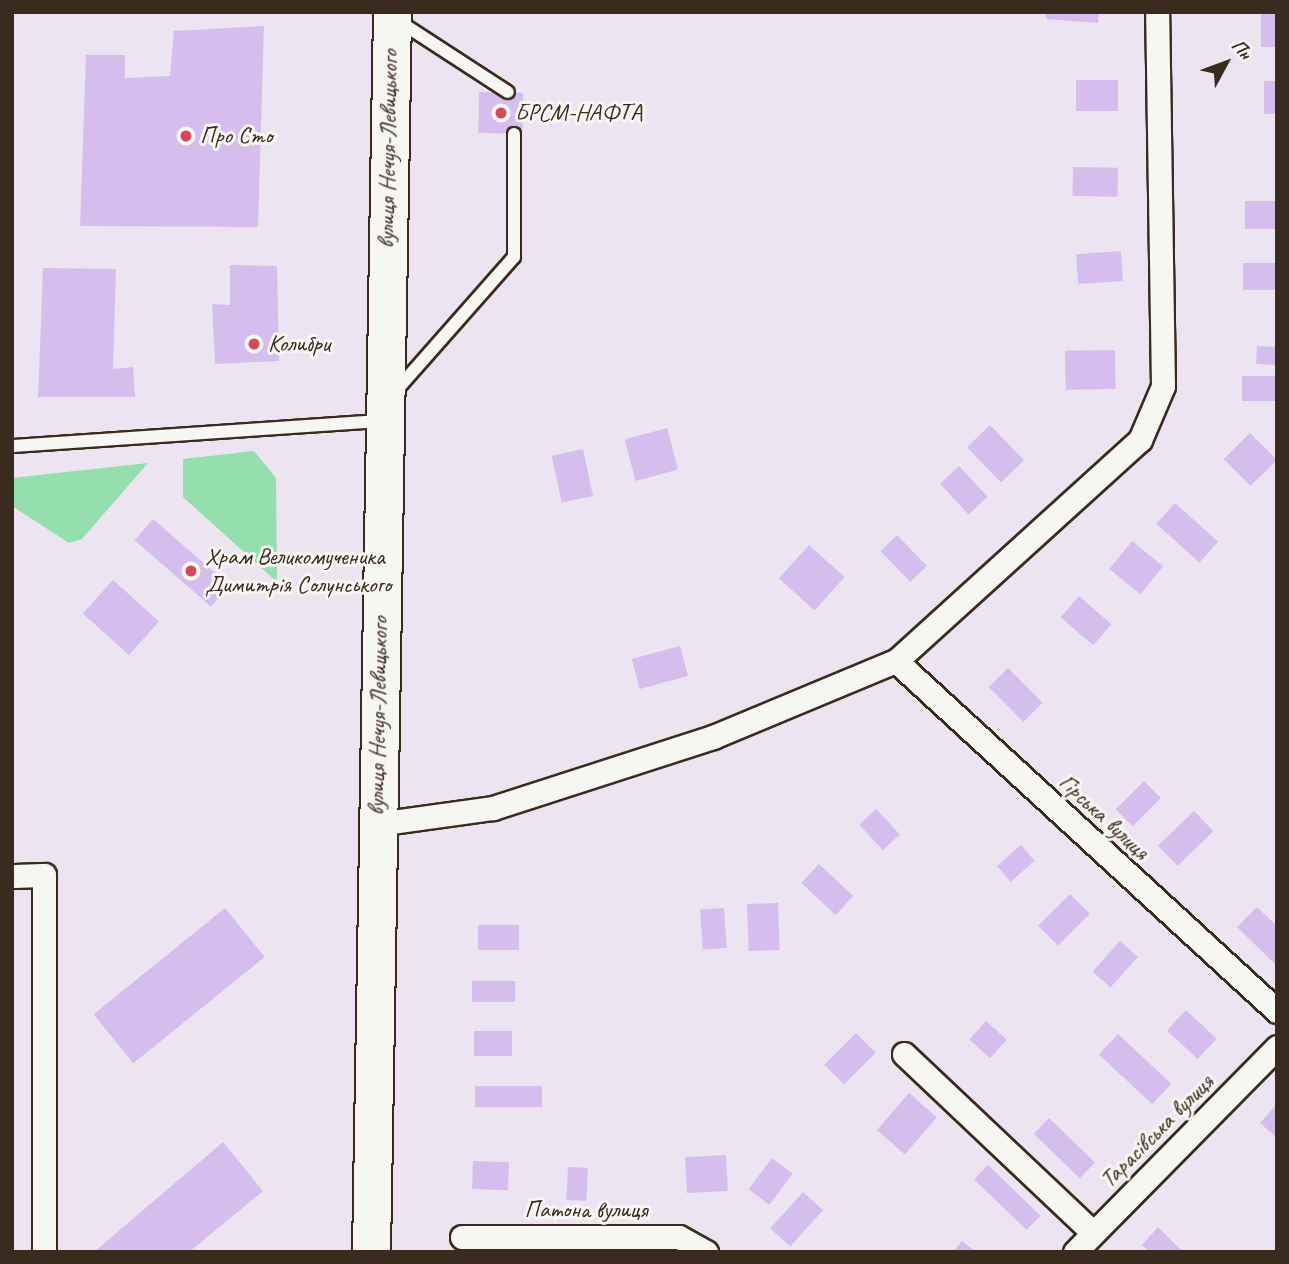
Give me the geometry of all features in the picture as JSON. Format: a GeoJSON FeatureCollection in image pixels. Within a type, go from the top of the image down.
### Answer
{"type":"FeatureCollection","features":[{"type":"Feature","properties":{"kind":"main road","name":"вулиця Нечуя-Левицького"},"geometry":{"type":"LineString","coordinates":[[371,1252],[390,13]]}},
{"type":"Feature","properties":{"kind":"street"},"geometry":{"type":"LineString","coordinates":[[377,824],[494,808],[713,737],[896,661],[1140,440],[1163,386],[1157,12]]}},
{"type":"Feature","properties":{"kind":"street","name":"Гірська вулиця"},"geometry":{"type":"LineString","coordinates":[[896,661],[1277,1011]]}},
{"type":"Feature","properties":{"kind":"street"},"geometry":{"type":"LineString","coordinates":[[12,876],[44,875],[44,1252]]}},
{"type":"Feature","properties":{"kind":"street","name":"Тарасівська вулиця"},"geometry":{"type":"LineString","coordinates":[[1074,1252],[1277,1047]]}},
{"type":"Feature","properties":{"kind":"street"},"geometry":{"type":"LineString","coordinates":[[904,1054],[1093,1233]]}},
{"type":"Feature","properties":{"kind":"street","name":"Патона вулиця"},"geometry":{"type":"LineString","coordinates":[[462,1237],[679,1237],[706,1252]]}},
{"type":"Feature","properties":{"kind":"lane"},"geometry":{"type":"LineString","coordinates":[[390,13],[508,92]]}},
{"type":"Feature","properties":{"kind":"lane"},"geometry":{"type":"LineString","coordinates":[[12,446],[382,414],[514,257],[514,134]]}},
{"type":"Feature","properties":{"kind":"green space"},"geometry":{"type":"Polygon","coordinates":[[[254,451],[276,478],[277,582],[183,497],[183,459],[254,451]]]}},
{"type":"Feature","properties":{"kind":"green space"},"geometry":{"type":"Polygon","coordinates":[[[148,463],[82,539],[69,543],[12,506],[12,478],[148,463]]]}},
{"type":"Feature","properties":{"kind":"building"},"geometry":{"type":"Polygon","coordinates":[[[1046,12],[1099,12],[1098,23],[1046,19],[1046,12]]]}},
{"type":"Feature","properties":{"kind":"building"},"geometry":{"type":"Polygon","coordinates":[[[1261,12],[1277,12],[1277,47],[1261,47],[1261,12]]]}},
{"type":"Feature","properties":{"kind":"building"},"geometry":{"type":"Polygon","coordinates":[[[264,26],[258,227],[80,226],[86,55],[125,55],[125,78],[170,76],[174,31],[264,26]]]}},
{"type":"Feature","properties":{"kind":"building"},"geometry":{"type":"Polygon","coordinates":[[[1076,80],[1118,80],[1118,111],[1076,111],[1076,80]]]}},
{"type":"Feature","properties":{"kind":"building"},"geometry":{"type":"Polygon","coordinates":[[[1264,81],[1277,81],[1277,114],[1264,114],[1264,81]]]}},
{"type":"Feature","properties":{"kind":"building","name":"БРСМ-НАФТА"},"geometry":{"type":"Polygon","coordinates":[[[479,92],[523,93],[522,134],[478,133],[479,92]]]}},
{"type":"Feature","properties":{"kind":"building"},"geometry":{"type":"Polygon","coordinates":[[[1073,167],[1118,168],[1117,197],[1072,196],[1073,167]]]}},
{"type":"Feature","properties":{"kind":"building"},"geometry":{"type":"Polygon","coordinates":[[[1245,201],[1277,201],[1277,229],[1245,229],[1245,201]]]}},
{"type":"Feature","properties":{"kind":"building"},"geometry":{"type":"Polygon","coordinates":[[[1121,251],[1123,281],[1078,284],[1076,254],[1121,251]]]}},
{"type":"Feature","properties":{"kind":"building"},"geometry":{"type":"Polygon","coordinates":[[[1243,263],[1277,263],[1277,290],[1243,290],[1243,263]]]}},
{"type":"Feature","properties":{"kind":"building"},"geometry":{"type":"Polygon","coordinates":[[[230,265],[277,266],[279,361],[215,364],[212,304],[230,305],[230,265]]]}},
{"type":"Feature","properties":{"kind":"building"},"geometry":{"type":"Polygon","coordinates":[[[43,268],[116,269],[113,369],[133,367],[135,397],[38,397],[43,268]]]}},
{"type":"Feature","properties":{"kind":"building"},"geometry":{"type":"Polygon","coordinates":[[[1257,346],[1277,347],[1276,365],[1256,364],[1257,346]]]}},
{"type":"Feature","properties":{"kind":"building"},"geometry":{"type":"Polygon","coordinates":[[[1115,350],[1116,389],[1066,390],[1065,351],[1115,350]]]}},
{"type":"Feature","properties":{"kind":"building"},"geometry":{"type":"Polygon","coordinates":[[[1242,376],[1277,376],[1277,401],[1242,401],[1242,376]]]}},
{"type":"Feature","properties":{"kind":"building"},"geometry":{"type":"Polygon","coordinates":[[[990,425],[1024,460],[1001,482],[967,447],[990,425]]]}},
{"type":"Feature","properties":{"kind":"building"},"geometry":{"type":"Polygon","coordinates":[[[667,428],[678,470],[636,481],[624,439],[667,428]]]}},
{"type":"Feature","properties":{"kind":"building"},"geometry":{"type":"Polygon","coordinates":[[[1250,433],[1277,460],[1251,486],[1224,459],[1250,433]]]}},
{"type":"Feature","properties":{"kind":"building"},"geometry":{"type":"Polygon","coordinates":[[[583,449],[593,496],[562,503],[552,456],[583,449]]]}},
{"type":"Feature","properties":{"kind":"building"},"geometry":{"type":"Polygon","coordinates":[[[959,466],[988,497],[969,514],[940,484],[959,466]]]}},
{"type":"Feature","properties":{"kind":"building"},"geometry":{"type":"Polygon","coordinates":[[[1175,503],[1218,542],[1199,563],[1156,524],[1175,503]]]}},
{"type":"Feature","properties":{"kind":"building"},"geometry":{"type":"Polygon","coordinates":[[[153,519],[229,585],[211,606],[135,540],[153,519]]]}},
{"type":"Feature","properties":{"kind":"building"},"geometry":{"type":"Polygon","coordinates":[[[897,535],[927,566],[910,582],[880,551],[897,535]]]}},
{"type":"Feature","properties":{"kind":"building"},"geometry":{"type":"Polygon","coordinates":[[[1132,541],[1163,566],[1140,594],[1109,569],[1132,541]]]}},
{"type":"Feature","properties":{"kind":"building"},"geometry":{"type":"Polygon","coordinates":[[[809,545],[845,577],[815,611],[779,578],[809,545]]]}},
{"type":"Feature","properties":{"kind":"building"},"geometry":{"type":"Polygon","coordinates":[[[113,580],[159,621],[129,655],[83,613],[113,580]]]}},
{"type":"Feature","properties":{"kind":"building"},"geometry":{"type":"Polygon","coordinates":[[[1079,596],[1111,624],[1093,645],[1061,617],[1079,596]]]}},
{"type":"Feature","properties":{"kind":"building"},"geometry":{"type":"Polygon","coordinates":[[[680,646],[688,676],[640,689],[632,659],[680,646]]]}},
{"type":"Feature","properties":{"kind":"building"},"geometry":{"type":"Polygon","coordinates":[[[1008,668],[1043,703],[1024,722],[989,687],[1008,668]]]}},
{"type":"Feature","properties":{"kind":"building"},"geometry":{"type":"Polygon","coordinates":[[[1144,781],[1161,798],[1133,826],[1116,809],[1144,781]]]}},
{"type":"Feature","properties":{"kind":"building"},"geometry":{"type":"Polygon","coordinates":[[[876,809],[900,835],[883,850],[859,825],[876,809]]]}},
{"type":"Feature","properties":{"kind":"building"},"geometry":{"type":"Polygon","coordinates":[[[1194,811],[1213,831],[1177,866],[1158,846],[1194,811]]]}},
{"type":"Feature","properties":{"kind":"building"},"geometry":{"type":"Polygon","coordinates":[[[1021,845],[1035,861],[1011,882],[997,866],[1021,845]]]}},
{"type":"Feature","properties":{"kind":"building"},"geometry":{"type":"Polygon","coordinates":[[[819,864],[853,896],[836,915],[801,883],[819,864]]]}},
{"type":"Feature","properties":{"kind":"building"},"geometry":{"type":"Polygon","coordinates":[[[1070,894],[1090,914],[1058,946],[1038,926],[1070,894]]]}},
{"type":"Feature","properties":{"kind":"building"},"geometry":{"type":"Polygon","coordinates":[[[778,903],[780,950],[749,951],[747,904],[778,903]]]}},
{"type":"Feature","properties":{"kind":"building"},"geometry":{"type":"Polygon","coordinates":[[[1257,907],[1277,926],[1277,966],[1237,927],[1257,907]]]}},
{"type":"Feature","properties":{"kind":"building"},"geometry":{"type":"Polygon","coordinates":[[[225,908],[265,957],[133,1063],[94,1014],[225,908]]]}},
{"type":"Feature","properties":{"kind":"building"},"geometry":{"type":"Polygon","coordinates":[[[724,908],[727,948],[703,950],[700,910],[724,908]]]}},
{"type":"Feature","properties":{"kind":"building"},"geometry":{"type":"Polygon","coordinates":[[[478,925],[519,925],[519,950],[478,950],[478,925]]]}},
{"type":"Feature","properties":{"kind":"building"},"geometry":{"type":"Polygon","coordinates":[[[1120,941],[1138,957],[1110,988],[1093,971],[1120,941]]]}},
{"type":"Feature","properties":{"kind":"building"},"geometry":{"type":"Polygon","coordinates":[[[472,981],[515,981],[515,1002],[472,1002],[472,981]]]}},
{"type":"Feature","properties":{"kind":"building"},"geometry":{"type":"Polygon","coordinates":[[[1186,1010],[1217,1039],[1198,1059],[1167,1030],[1186,1010]]]}},
{"type":"Feature","properties":{"kind":"building"},"geometry":{"type":"Polygon","coordinates":[[[986,1021],[1007,1040],[990,1058],[969,1040],[986,1021]]]}},
{"type":"Feature","properties":{"kind":"building"},"geometry":{"type":"Polygon","coordinates":[[[474,1031],[512,1031],[512,1056],[474,1056],[474,1031]]]}},
{"type":"Feature","properties":{"kind":"building"},"geometry":{"type":"Polygon","coordinates":[[[856,1033],[876,1053],[844,1085],[824,1065],[856,1033]]]}},
{"type":"Feature","properties":{"kind":"building"},"geometry":{"type":"Polygon","coordinates":[[[1118,1034],[1171,1084],[1152,1104],[1099,1054],[1118,1034]]]}},
{"type":"Feature","properties":{"kind":"building"},"geometry":{"type":"Polygon","coordinates":[[[475,1086],[542,1086],[542,1107],[475,1107],[475,1086]]]}},
{"type":"Feature","properties":{"kind":"building"},"geometry":{"type":"Polygon","coordinates":[[[909,1093],[937,1117],[905,1154],[877,1130],[909,1093]]]}},
{"type":"Feature","properties":{"kind":"building"},"geometry":{"type":"Polygon","coordinates":[[[1277,1104],[1277,1138],[1260,1123],[1277,1104]]]}},
{"type":"Feature","properties":{"kind":"building"},"geometry":{"type":"Polygon","coordinates":[[[1049,1118],[1095,1162],[1080,1178],[1034,1134],[1049,1118]]]}},
{"type":"Feature","properties":{"kind":"building"},"geometry":{"type":"Polygon","coordinates":[[[223,1142],[263,1191],[189,1252],[94,1252],[223,1142]]]}},
{"type":"Feature","properties":{"kind":"building"},"geometry":{"type":"Polygon","coordinates":[[[726,1155],[728,1191],[687,1193],[685,1157],[726,1155]]]}},
{"type":"Feature","properties":{"kind":"building"},"geometry":{"type":"Polygon","coordinates":[[[772,1158],[793,1174],[769,1205],[749,1189],[772,1158]]]}},
{"type":"Feature","properties":{"kind":"building"},"geometry":{"type":"Polygon","coordinates":[[[473,1161],[509,1162],[508,1190],[472,1189],[473,1161]]]}},
{"type":"Feature","properties":{"kind":"building"},"geometry":{"type":"Polygon","coordinates":[[[988,1165],[1041,1216],[1027,1230],[974,1179],[988,1165]]]}},
{"type":"Feature","properties":{"kind":"building"},"geometry":{"type":"Polygon","coordinates":[[[568,1167],[588,1168],[586,1201],[566,1200],[568,1167]]]}},
{"type":"Feature","properties":{"kind":"building"},"geometry":{"type":"Polygon","coordinates":[[[803,1192],[823,1210],[790,1246],[770,1228],[803,1192]]]}},
{"type":"Feature","properties":{"kind":"building"},"geometry":{"type":"Polygon","coordinates":[[[1158,1227],[1183,1252],[1149,1252],[1142,1245],[1158,1227]]]}},
{"type":"Feature","properties":{"kind":"building"},"geometry":{"type":"Polygon","coordinates":[[[962,1241],[976,1252],[953,1252],[962,1241]]]}},
{"type":"Feature","properties":{"kind":"place","name":"БРСМ-НАФТА"},"geometry":{"type":"Point","coordinates":[501,113]}},
{"type":"Feature","properties":{"kind":"place","name":"Про Сто"},"geometry":{"type":"Point","coordinates":[186,136]}},
{"type":"Feature","properties":{"kind":"place","name":"Колибри"},"geometry":{"type":"Point","coordinates":[254,344]}},
{"type":"Feature","properties":{"kind":"place","name":"Храм Великомученика Димитрія Солунського"},"geometry":{"type":"Point","coordinates":[191,571]}}]}
